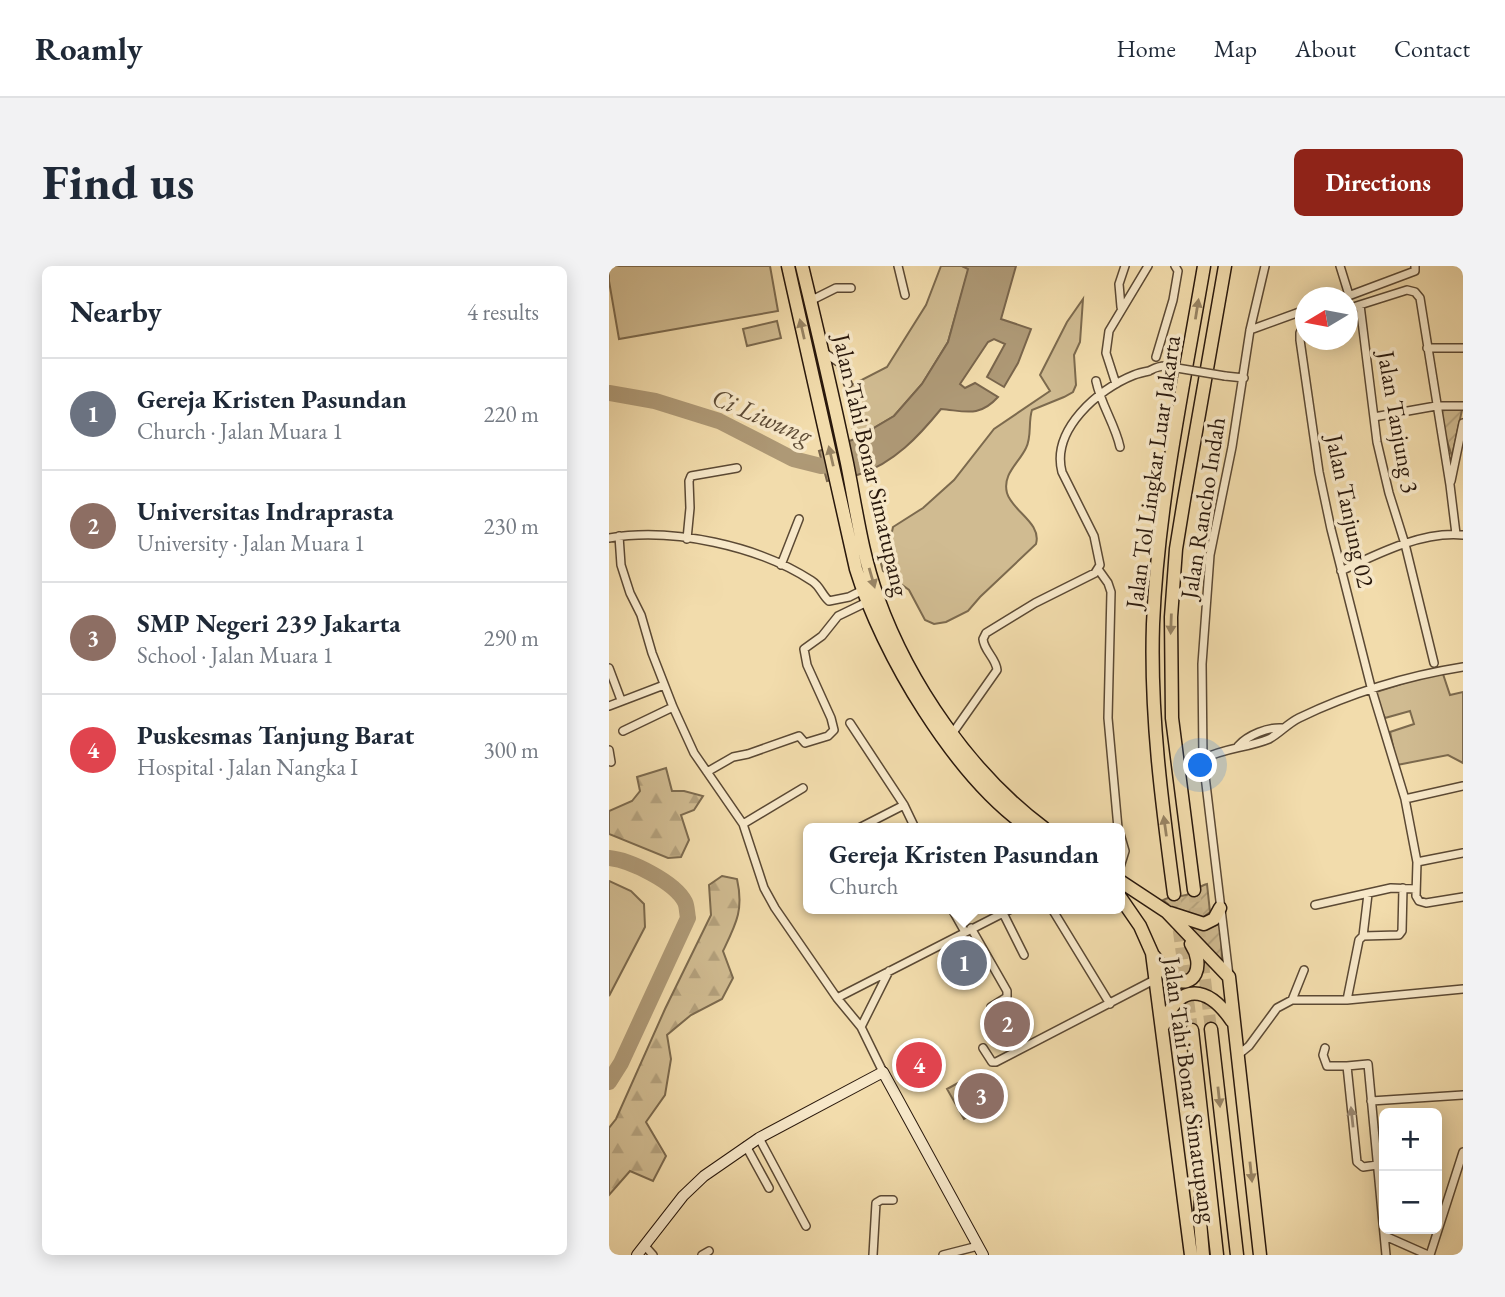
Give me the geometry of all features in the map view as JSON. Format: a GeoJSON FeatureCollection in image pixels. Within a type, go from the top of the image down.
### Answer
{"type":"FeatureCollection","features":[{"type":"Feature","properties":{"kind":"highway","name":"Jalan Tahi Bonar Simatupang"},"geometry":{"type":"LineString","coordinates":[[788,266],[865,596],[899,670],[946,740],[992,798],[1019,823]]}},
{"type":"Feature","properties":{"kind":"highway","name":"Jalan Tahi Bonar Simatupang"},"geometry":{"type":"LineString","coordinates":[[802,266],[878,598],[908,663],[952,734],[988,779],[1037,823]]}},
{"type":"Feature","properties":{"kind":"highway","name":"Jalan Tol Lingkar Luar Jakarta"},"geometry":{"type":"LineString","coordinates":[[1174,894],[1157,766],[1153,706],[1153,623],[1165,498],[1204,266]]}},
{"type":"Feature","properties":{"kind":"highway","name":"Jalan Tol Lingkar Luar Jakarta"},"geometry":{"type":"LineString","coordinates":[[1194,890],[1173,718],[1171,617],[1182,512],[1225,266]]}},
{"type":"Feature","properties":{"kind":"highway","name":"Jalan Tahi Bonar Simatupang"},"geometry":{"type":"LineString","coordinates":[[1125,884],[1169,914],[1229,977],[1260,1255]]}},
{"type":"Feature","properties":{"kind":"highway"},"geometry":{"type":"LineString","coordinates":[[1125,897],[1133,890]]}},
{"type":"Feature","properties":{"kind":"highway","name":"Jalan Tahi Bonar Simatupang"},"geometry":{"type":"LineString","coordinates":[[1125,904],[1146,937],[1152,953],[1191,1255]]}},
{"type":"Feature","properties":{"kind":"highway"},"geometry":{"type":"LineString","coordinates":[[1169,914],[1204,924],[1214,919],[1220,908]]}},
{"type":"Feature","properties":{"kind":"highway"},"geometry":{"type":"LineString","coordinates":[[1152,953],[1173,979],[1187,980],[1198,971],[1197,954],[1169,914]]}},
{"type":"Feature","properties":{"kind":"highway"},"geometry":{"type":"LineString","coordinates":[[1163,1027],[1177,1002],[1197,993],[1214,999],[1235,1024]]}},
{"type":"Feature","properties":{"kind":"highway"},"geometry":{"type":"LineString","coordinates":[[1212,1029],[1237,1255]]}},
{"type":"Feature","properties":{"kind":"highway"},"geometry":{"type":"LineString","coordinates":[[1192,1030],[1217,1255]]}},
{"type":"Feature","properties":{"kind":"highway"},"geometry":{"type":"LineString","coordinates":[[1203,1135],[1200,1222],[1203,1255]]}},
{"type":"Feature","properties":{"kind":"street"},"geometry":{"type":"LineString","coordinates":[[898,266],[905,295]]}},
{"type":"Feature","properties":{"kind":"street"},"geometry":{"type":"LineString","coordinates":[[1121,307],[1119,284],[1125,266]]}},
{"type":"Feature","properties":{"kind":"street"},"geometry":{"type":"LineString","coordinates":[[1116,384],[1105,347],[1109,331],[1148,266]]}},
{"type":"Feature","properties":{"kind":"street"},"geometry":{"type":"LineString","coordinates":[[1156,357],[1173,300],[1178,271],[1175,266]]}},
{"type":"Feature","properties":{"kind":"street","name":"Jalan Rancho Indah"},"geometry":{"type":"LineString","coordinates":[[1229,977],[1203,760],[1202,664],[1210,555],[1265,266]]}},
{"type":"Feature","properties":{"kind":"street"},"geometry":{"type":"LineString","coordinates":[[1339,266],[1344,287]]}},
{"type":"Feature","properties":{"kind":"street"},"geometry":{"type":"LineString","coordinates":[[1358,291],[1415,269]]}},
{"type":"Feature","properties":{"kind":"street"},"geometry":{"type":"LineString","coordinates":[[810,300],[836,288],[851,288]]}},
{"type":"Feature","properties":{"kind":"street"},"geometry":{"type":"LineString","coordinates":[[1341,571],[1405,544],[1459,535],[1421,303],[1415,292],[1407,290],[1360,304]]}},
{"type":"Feature","properties":{"kind":"street","name":"Jalan Tanjung 3"},"geometry":{"type":"LineString","coordinates":[[1360,304],[1374,417],[1389,493],[1405,544],[1434,663]]}},
{"type":"Feature","properties":{"kind":"street"},"geometry":{"type":"LineString","coordinates":[[1251,330],[1295,314]]}},
{"type":"Feature","properties":{"kind":"street"},"geometry":{"type":"LineString","coordinates":[[1427,348],[1463,348]]}},
{"type":"Feature","properties":{"kind":"street","name":"Jalan Tanjung 02"},"geometry":{"type":"LineString","coordinates":[[1301,350],[1319,472],[1371,687],[1405,799],[1417,862],[1416,888]]}},
{"type":"Feature","properties":{"kind":"street"},"geometry":{"type":"LineString","coordinates":[[823,351],[841,363],[848,384]]}},
{"type":"Feature","properties":{"kind":"street"},"geometry":{"type":"LineString","coordinates":[[1118,823],[1108,718],[1111,592],[1098,569],[1099,556],[1094,536],[1059,461],[1060,449],[1076,416],[1116,384],[1134,374],[1164,366],[1244,378]]}},
{"type":"Feature","properties":{"kind":"street"},"geometry":{"type":"LineString","coordinates":[[1095,381],[1099,397],[1117,431],[1120,447]]}},
{"type":"Feature","properties":{"kind":"street"},"geometry":{"type":"LineString","coordinates":[[1374,417],[1436,406],[1463,406]]}},
{"type":"Feature","properties":{"kind":"street"},"geometry":{"type":"LineString","coordinates":[[1450,485],[1463,423]]}},
{"type":"Feature","properties":{"kind":"street"},"geometry":{"type":"LineString","coordinates":[[687,539],[691,477],[737,468]]}},
{"type":"Feature","properties":{"kind":"street"},"geometry":{"type":"LineString","coordinates":[[781,565],[799,519]]}},
{"type":"Feature","properties":{"kind":"street"},"geometry":{"type":"LineString","coordinates":[[609,538],[655,534],[746,549],[814,582],[829,601],[865,596]]}},
{"type":"Feature","properties":{"kind":"street"},"geometry":{"type":"LineString","coordinates":[[619,536],[621,565],[630,593],[642,615],[664,685],[694,753],[743,824],[764,888],[837,998],[861,1027],[981,1250],[943,1255]]}},
{"type":"Feature","properties":{"kind":"street"},"geometry":{"type":"LineString","coordinates":[[952,734],[997,670],[996,663],[984,648],[983,639],[986,633],[1098,569]]}},
{"type":"Feature","properties":{"kind":"street"},"geometry":{"type":"LineString","coordinates":[[707,772],[733,757],[799,737],[805,743],[828,736],[834,730],[807,665],[804,649],[822,636],[838,616],[865,596]]}},
{"type":"Feature","properties":{"kind":"street"},"geometry":{"type":"LineString","coordinates":[[1203,760],[1279,734],[1282,728],[1302,716],[1371,687],[1463,667]]}},
{"type":"Feature","properties":{"kind":"street"},"geometry":{"type":"LineString","coordinates":[[609,668],[621,701]]}},
{"type":"Feature","properties":{"kind":"street"},"geometry":{"type":"LineString","coordinates":[[609,706],[664,685]]}},
{"type":"Feature","properties":{"kind":"street"},"geometry":{"type":"LineString","coordinates":[[623,731],[673,708]]}},
{"type":"Feature","properties":{"kind":"street"},"geometry":{"type":"LineString","coordinates":[[850,723],[904,804],[913,823]]}},
{"type":"Feature","properties":{"kind":"street"},"geometry":{"type":"LineString","coordinates":[[609,750],[611,762]]}},
{"type":"Feature","properties":{"kind":"street"},"geometry":{"type":"LineString","coordinates":[[1405,799],[1463,786]]}},
{"type":"Feature","properties":{"kind":"street"},"geometry":{"type":"LineString","coordinates":[[743,824],[803,788]]}},
{"type":"Feature","properties":{"kind":"street"},"geometry":{"type":"LineString","coordinates":[[868,823],[904,804]]}},
{"type":"Feature","properties":{"kind":"street"},"geometry":{"type":"LineString","coordinates":[[1417,862],[1463,853]]}},
{"type":"Feature","properties":{"kind":"street"},"geometry":{"type":"LineString","coordinates":[[1315,905],[1391,888],[1416,888],[1416,896],[1423,903],[1463,897]]}},
{"type":"Feature","properties":{"kind":"street"},"geometry":{"type":"LineString","coordinates":[[1363,936],[1399,934],[1402,931],[1403,888]]}},
{"type":"Feature","properties":{"kind":"street"},"geometry":{"type":"LineString","coordinates":[[1347,1000],[1359,940],[1363,936],[1368,894]]}},
{"type":"Feature","properties":{"kind":"street"},"geometry":{"type":"LineString","coordinates":[[956,914],[1007,991],[1005,1000],[991,1007]]}},
{"type":"Feature","properties":{"kind":"street"},"geometry":{"type":"LineString","coordinates":[[837,998],[1001,914]]}},
{"type":"Feature","properties":{"kind":"street"},"geometry":{"type":"LineString","coordinates":[[1008,914],[1024,954]]}},
{"type":"Feature","properties":{"kind":"street"},"geometry":{"type":"LineString","coordinates":[[1055,914],[1110,1004]]}},
{"type":"Feature","properties":{"kind":"street"},"geometry":{"type":"LineString","coordinates":[[861,1027],[889,970]]}},
{"type":"Feature","properties":{"kind":"street"},"geometry":{"type":"LineString","coordinates":[[1292,1000],[1304,970]]}},
{"type":"Feature","properties":{"kind":"street"},"geometry":{"type":"LineString","coordinates":[[983,1048],[992,1062],[996,1062],[1156,978]]}},
{"type":"Feature","properties":{"kind":"street"},"geometry":{"type":"LineString","coordinates":[[1238,1055],[1249,1046],[1277,1008],[1292,1000],[1347,1000],[1463,989]]}},
{"type":"Feature","properties":{"kind":"street"},"geometry":{"type":"LineString","coordinates":[[1325,1048],[1323,1060],[1327,1066],[1368,1064],[1386,1255]]}},
{"type":"Feature","properties":{"kind":"street"},"geometry":{"type":"LineString","coordinates":[[1347,1066],[1357,1162],[1363,1167],[1377,1165]]}},
{"type":"Feature","properties":{"kind":"street"},"geometry":{"type":"LineString","coordinates":[[645,1252],[691,1188],[746,1146],[883,1072]]}},
{"type":"Feature","properties":{"kind":"street"},"geometry":{"type":"LineString","coordinates":[[1371,1101],[1463,1095]]}},
{"type":"Feature","properties":{"kind":"street"},"geometry":{"type":"LineString","coordinates":[[759,1138],[806,1226]]}},
{"type":"Feature","properties":{"kind":"street"},"geometry":{"type":"LineString","coordinates":[[746,1146],[769,1188]]}},
{"type":"Feature","properties":{"kind":"street"},"geometry":{"type":"LineString","coordinates":[[1385,1237],[1429,1255],[1463,1152]]}},
{"type":"Feature","properties":{"kind":"street"},"geometry":{"type":"LineString","coordinates":[[873,1255],[876,1203],[893,1200]]}},
{"type":"Feature","properties":{"kind":"green space"},"geometry":{"type":"Polygon","coordinates":[[[609,266],[770,266],[778,311],[619,339],[609,266]]]}},
{"type":"Feature","properties":{"kind":"green space"},"geometry":{"type":"Polygon","coordinates":[[[941,266],[969,268],[948,342],[922,384],[894,416],[855,439],[844,389],[887,367],[926,305],[941,266]]]}},
{"type":"Feature","properties":{"kind":"green space"},"geometry":{"type":"Polygon","coordinates":[[[1083,299],[1080,342],[1074,355],[1076,385],[1073,392],[1032,410],[1028,444],[1007,480],[1007,493],[1014,506],[1035,530],[1036,544],[968,611],[946,622],[934,624],[925,620],[909,590],[883,571],[880,560],[889,546],[893,527],[923,508],[954,480],[994,429],[1050,391],[1040,375],[1067,322],[1083,299]]]}},
{"type":"Feature","properties":{"kind":"green space"},"geometry":{"type":"Polygon","coordinates":[[[777,321],[781,338],[747,346],[743,329],[777,321]]]}},
{"type":"Feature","properties":{"kind":"green space"},"geometry":{"type":"Polygon","coordinates":[[[1436,409],[1462,410],[1452,456],[1436,409]]]}},
{"type":"Feature","properties":{"kind":"green space"},"geometry":{"type":"Polygon","coordinates":[[[1442,671],[1450,695],[1463,692],[1463,763],[1448,755],[1397,765],[1390,732],[1414,724],[1410,711],[1385,718],[1373,693],[1442,671]]]}},
{"type":"Feature","properties":{"kind":"green space"},"geometry":{"type":"Polygon","coordinates":[[[666,768],[672,791],[703,796],[694,810],[681,815],[689,840],[681,857],[668,858],[609,834],[609,811],[632,801],[640,791],[637,777],[666,768]]]}},
{"type":"Feature","properties":{"kind":"green space"},"geometry":{"type":"Polygon","coordinates":[[[722,876],[737,879],[739,890],[737,916],[723,951],[733,978],[722,999],[691,1015],[667,1035],[671,1059],[665,1095],[646,1122],[666,1156],[653,1181],[630,1171],[609,1195],[609,1128],[616,1119],[711,915],[709,885],[722,876]]]}},
{"type":"Feature","properties":{"kind":"green space"},"geometry":{"type":"Polygon","coordinates":[[[609,881],[631,891],[644,904],[645,927],[609,996],[609,881]]]}},
{"type":"Feature","properties":{"kind":"green space"},"geometry":{"type":"Polygon","coordinates":[[[1207,884],[1210,912],[1201,919],[1174,909],[1163,900],[1189,894],[1207,884]]]}},
{"type":"Feature","properties":{"kind":"green space"},"geometry":{"type":"Polygon","coordinates":[[[1221,924],[1222,967],[1193,930],[1221,924]]]}},
{"type":"Feature","properties":{"kind":"green space"},"geometry":{"type":"Polygon","coordinates":[[[967,1078],[984,1108],[964,1119],[947,1089],[967,1078]]]}},
{"type":"Feature","properties":{"kind":"shaded area"},"geometry":{"type":"Polygon","coordinates":[[[962,266],[1016,266],[1001,319],[1031,329],[1018,363],[1004,387],[987,377],[1005,344],[994,339],[988,342],[960,384],[965,388],[975,383],[998,397],[978,411],[941,409],[915,439],[884,463],[856,475],[827,481],[819,451],[855,439],[894,416],[922,384],[948,342],[968,269],[962,266]]]}},
{"type":"Feature","properties":{"kind":"waterway","name":"Ci Liwung"},"geometry":{"type":"LineString","coordinates":[[609,393],[655,401],[719,421],[793,459],[821,466],[842,463]]}},
{"type":"Feature","properties":{"kind":"waterway","name":"Ci Liwung"},"geometry":{"type":"LineString","coordinates":[[609,858],[640,868],[672,887],[685,902],[688,918],[621,1063],[609,1082]]}},
{"type":"Feature","properties":{"kind":"tunnel"},"geometry":{"type":"LineString","coordinates":[[1194,890],[1211,1029]]}},
{"type":"Feature","properties":{"kind":"tunnel"},"geometry":{"type":"LineString","coordinates":[[1174,894],[1192,1030]]}},
{"type":"Feature","properties":{"kind":"place","name":"Gereja Kristen Pasundan"},"geometry":{"type":"Point","coordinates":[964,963]}},
{"type":"Feature","properties":{"kind":"place","name":"Universitas Indraprasta"},"geometry":{"type":"Point","coordinates":[1007,1024]}},
{"type":"Feature","properties":{"kind":"place","name":"Puskesmas Tanjung Barat"},"geometry":{"type":"Point","coordinates":[919,1065]}},
{"type":"Feature","properties":{"kind":"place","name":"SMP Negeri 239 Jakarta"},"geometry":{"type":"Point","coordinates":[981,1096]}}]}
